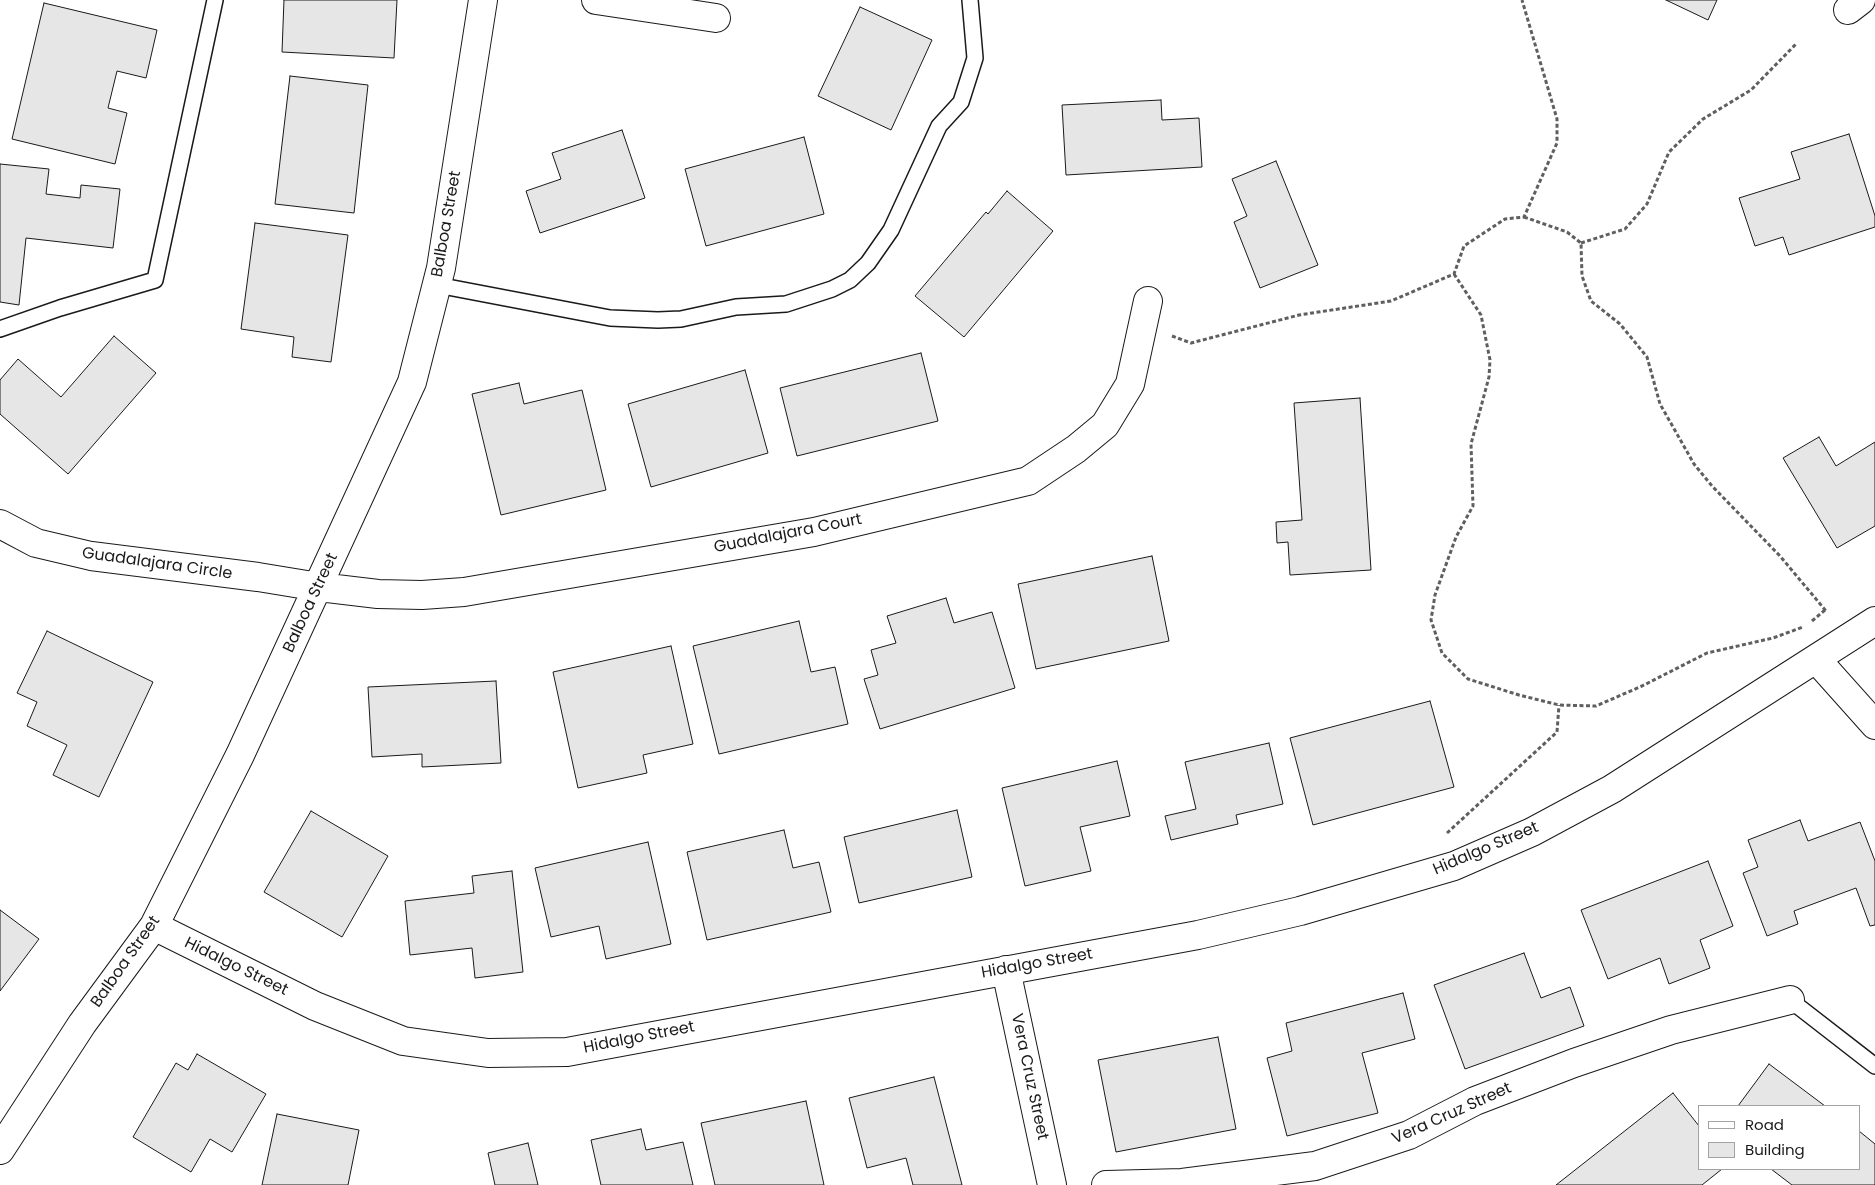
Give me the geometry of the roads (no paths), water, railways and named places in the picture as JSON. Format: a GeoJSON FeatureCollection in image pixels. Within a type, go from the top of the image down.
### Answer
{"type":"FeatureCollection","features":[{"type":"Feature","properties":{"kind":"street","name":"Balboa Street"},"geometry":{"type":"LineString","coordinates":[[0,1150],[82,1024],[154,926],[240,755],[412,382],[441,268],[483,0]]}},
{"type":"Feature","properties":{"kind":"street"},"geometry":{"type":"LineString","coordinates":[[596,0],[716,18]]}},
{"type":"Feature","properties":{"kind":"street","name":"Guadalajara Court"},"geometry":{"type":"LineString","coordinates":[[319,587],[378,594],[422,595],[464,592],[814,532],[1028,481],[1076,449],[1105,425],[1130,384],[1146,313]]}},
{"type":"Feature","properties":{"kind":"street","name":"Guadalajara Circle"},"geometry":{"type":"LineString","coordinates":[[0,524],[36,543],[91,556],[258,577],[319,587]]}},
{"type":"Feature","properties":{"kind":"street","name":"Hidalgo Street"},"geometry":{"type":"LineString","coordinates":[[154,926],[315,1006],[403,1041],[488,1053],[567,1052],[1198,935],[1300,911],[1454,866],[1532,832],[1612,789],[1875,621]]}},
{"type":"Feature","properties":{"kind":"street"},"geometry":{"type":"LineString","coordinates":[[1816,659],[1875,726]]}},
{"type":"Feature","properties":{"kind":"street","name":"Vera Cruz Street"},"geometry":{"type":"LineString","coordinates":[[1006,970],[1052,1185]]}},
{"type":"Feature","properties":{"kind":"street","name":"Vera Cruz Street"},"geometry":{"type":"LineString","coordinates":[[1106,1185],[1182,1183],[1315,1166],[1409,1135],[1475,1102],[1574,1063],[1671,1030],[1790,1000]]}},
{"type":"Feature","properties":{"kind":"lane"},"geometry":{"type":"LineString","coordinates":[[0,329],[60,308],[155,280],[215,0]]}},
{"type":"Feature","properties":{"kind":"lane"},"geometry":{"type":"LineString","coordinates":[[437,285],[610,318],[658,320],[681,318],[736,307],[786,304],[832,289],[850,280],[868,263],[891,230],[939,126],[961,102],[975,58],[970,0]]}},
{"type":"Feature","properties":{"kind":"lane"},"geometry":{"type":"LineString","coordinates":[[1790,1000],[1875,1066]]}}]}
